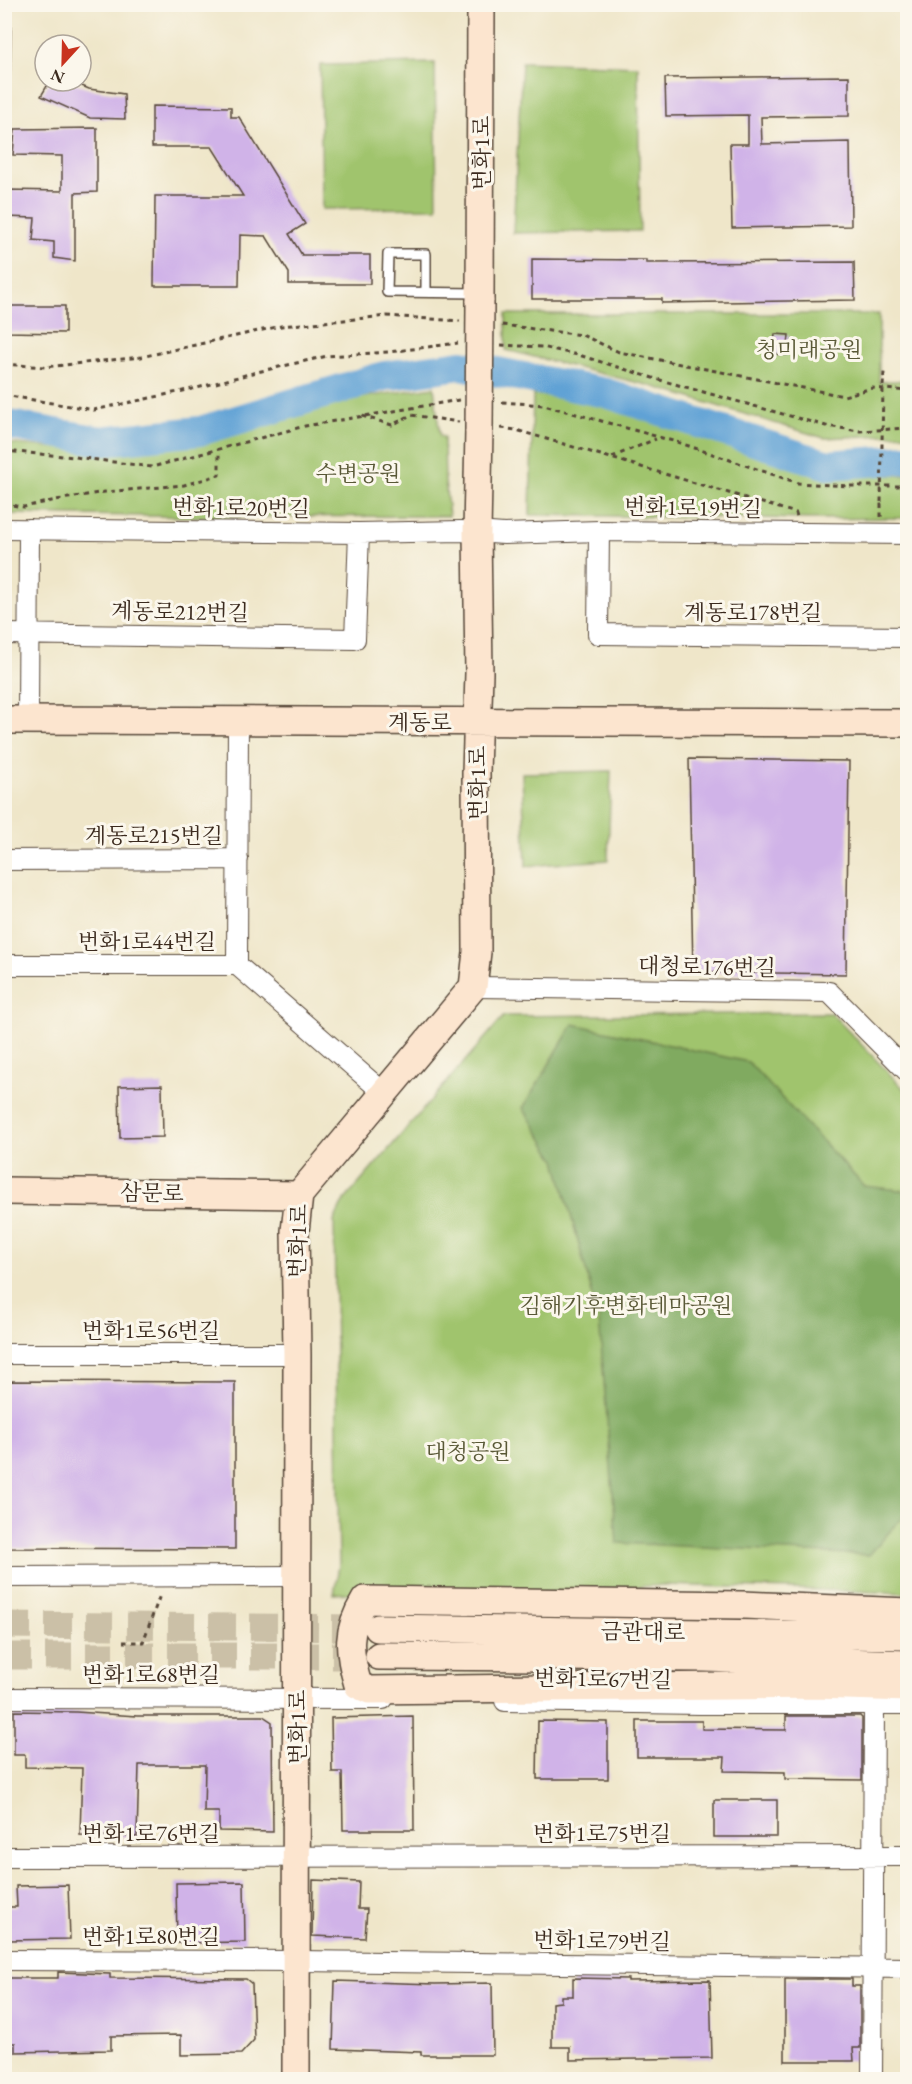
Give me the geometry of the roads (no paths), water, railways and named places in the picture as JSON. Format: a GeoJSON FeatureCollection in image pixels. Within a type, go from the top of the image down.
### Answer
{"type":"FeatureCollection","features":[{"type":"Feature","properties":{"kind":"street","name":"번화1로"},"geometry":{"type":"LineString","coordinates":[[296,2079],[297,1354],[295,1231],[299,1195],[473,987],[477,952],[481,4]]}},
{"type":"Feature","properties":{"kind":"street","name":"번화1로20번길"},"geometry":{"type":"LineString","coordinates":[[4,529],[359,533],[461,531],[477,533]]}},
{"type":"Feature","properties":{"kind":"street"},"geometry":{"type":"LineString","coordinates":[[16,720],[28,634],[29,529]]}},
{"type":"Feature","properties":{"kind":"street","name":"번화1로19번길"},"geometry":{"type":"LineString","coordinates":[[477,533],[599,531],[908,534]]}},
{"type":"Feature","properties":{"kind":"street","name":"계동로178번길"},"geometry":{"type":"LineString","coordinates":[[599,531],[598,634],[908,637]]}},
{"type":"Feature","properties":{"kind":"street","name":"계동로212번길"},"geometry":{"type":"LineString","coordinates":[[4,634],[355,639],[359,533]]}},
{"type":"Feature","properties":{"kind":"street","name":"계동로"},"geometry":{"type":"LineString","coordinates":[[16,720],[908,723]]}},
{"type":"Feature","properties":{"kind":"street","name":"계동로215번길"},"geometry":{"type":"LineString","coordinates":[[4,860],[238,859],[238,721]]}},
{"type":"Feature","properties":{"kind":"street"},"geometry":{"type":"LineString","coordinates":[[237,965],[238,859]]}},
{"type":"Feature","properties":{"kind":"street","name":"번화1로44번길"},"geometry":{"type":"LineString","coordinates":[[4,965],[237,965],[385,1094]]}},
{"type":"Feature","properties":{"kind":"street","name":"대청로176번길"},"geometry":{"type":"LineString","coordinates":[[473,987],[829,992],[908,1072]]}},
{"type":"Feature","properties":{"kind":"street","name":"삼문로"},"geometry":{"type":"LineString","coordinates":[[4,1191],[299,1195]]}},
{"type":"Feature","properties":{"kind":"street","name":"번화1로56번길"},"geometry":{"type":"LineString","coordinates":[[4,1354],[297,1354]]}},
{"type":"Feature","properties":{"kind":"street"},"geometry":{"type":"LineString","coordinates":[[4,1577],[297,1576]]}},
{"type":"Feature","properties":{"kind":"street"},"geometry":{"type":"LineString","coordinates":[[908,1612],[743,1605],[365,1600],[356,1614],[349,1639],[352,1666],[358,1685],[369,1689],[816,1684],[908,1688]]}},
{"type":"Feature","properties":{"kind":"street","name":"금관대로"},"geometry":{"type":"LineString","coordinates":[[378,1628],[908,1636]]}},
{"type":"Feature","properties":{"kind":"street"},"geometry":{"type":"LineString","coordinates":[[876,1636],[908,1631]]}},
{"type":"Feature","properties":{"kind":"street","name":"금관대로"},"geometry":{"type":"LineString","coordinates":[[378,1656],[704,1658],[904,1664]]}},
{"type":"Feature","properties":{"kind":"street","name":"번화1로68번길"},"geometry":{"type":"LineString","coordinates":[[4,1698],[297,1698]]}},
{"type":"Feature","properties":{"kind":"street","name":"번화1로67번길"},"geometry":{"type":"LineString","coordinates":[[297,1698],[700,1704],[908,1704]]}},
{"type":"Feature","properties":{"kind":"street"},"geometry":{"type":"LineString","coordinates":[[872,2079],[874,1704]]}},
{"type":"Feature","properties":{"kind":"street","name":"번화1로75번길"},"geometry":{"type":"LineString","coordinates":[[297,1858],[908,1856]]}},
{"type":"Feature","properties":{"kind":"street","name":"번화1로76번길"},"geometry":{"type":"LineString","coordinates":[[4,1857],[297,1858]]}},
{"type":"Feature","properties":{"kind":"street","name":"번화1로80번길"},"geometry":{"type":"LineString","coordinates":[[4,1960],[297,1961]]}},
{"type":"Feature","properties":{"kind":"street","name":"번화1로79번길"},"geometry":{"type":"LineString","coordinates":[[297,1961],[908,1968]]}},
{"type":"Feature","properties":{"kind":"lane"},"geometry":{"type":"LineString","coordinates":[[4,77],[6,4]]}},
{"type":"Feature","properties":{"kind":"lane"},"geometry":{"type":"LineString","coordinates":[[426,291],[426,254],[388,254],[387,292],[426,291],[480,298]]}},
{"type":"Feature","properties":{"kind":"waterway"},"geometry":{"type":"LineString","coordinates":[[4,424],[101,441],[200,431],[384,376],[461,365],[606,393],[828,465],[908,459]]}},
{"type":"Feature","properties":{"kind":"tunnel"},"geometry":{"type":"LineString","coordinates":[[4,1625],[374,1628]]}},
{"type":"Feature","properties":{"kind":"tunnel"},"geometry":{"type":"LineString","coordinates":[[4,1656],[375,1656]]}},
{"type":"Feature","properties":{"kind":"park label","name":"청미래공원"},"geometry":{"type":"Point","coordinates":[809,349]}},
{"type":"Feature","properties":{"kind":"park label","name":"수변공원"},"geometry":{"type":"Point","coordinates":[358,473]}},
{"type":"Feature","properties":{"kind":"park label","name":"김해기후변화테마공원"},"geometry":{"type":"Point","coordinates":[626,1305]}},
{"type":"Feature","properties":{"kind":"park label","name":"대청공원"},"geometry":{"type":"Point","coordinates":[468,1451]}}]}
